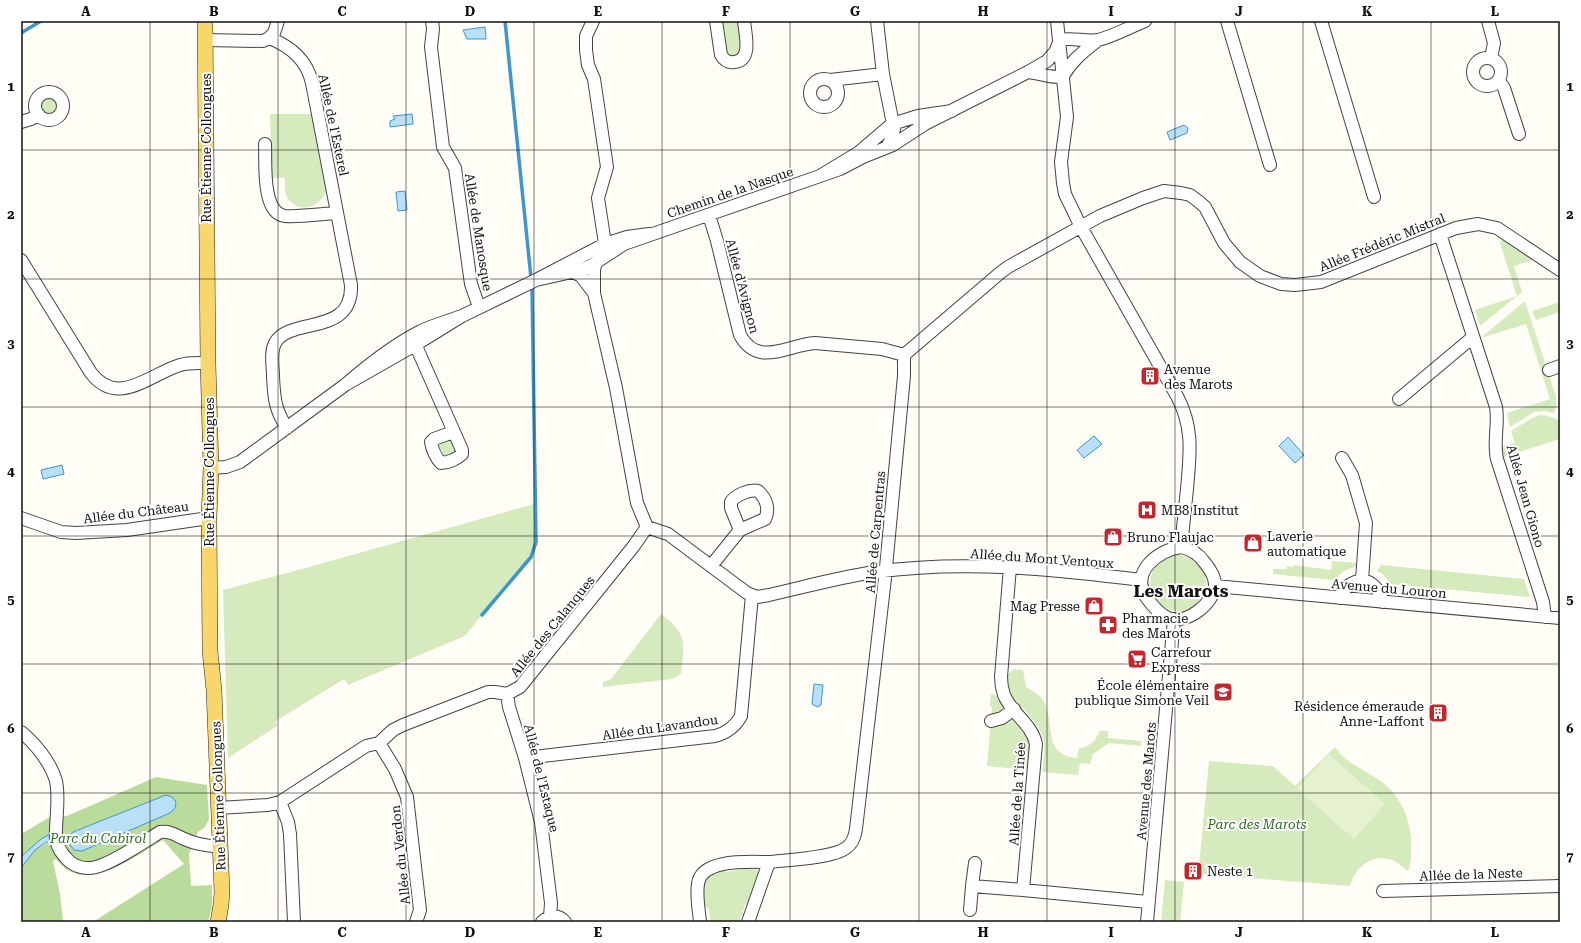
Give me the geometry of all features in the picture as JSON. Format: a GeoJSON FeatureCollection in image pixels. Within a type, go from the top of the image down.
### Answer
{"type":"FeatureCollection","features":[{"type":"Feature","properties":{"kind":"main road","name":"Rue Étienne Collongues"},"geometry":{"type":"LineString","coordinates":[[205,21],[208,363],[211,468],[210,651],[214,690],[222,892],[218,922]]}},
{"type":"Feature","properties":{"kind":"street"},"geometry":{"type":"LineString","coordinates":[[205,40],[263,41],[274,33],[278,21]]}},
{"type":"Feature","properties":{"kind":"street","name":"Allée de Manosque"},"geometry":{"type":"LineString","coordinates":[[432,21],[433,29],[431,47],[443,147],[455,168],[471,284],[479,307]]}},
{"type":"Feature","properties":{"kind":"street"},"geometry":{"type":"LineString","coordinates":[[593,21],[586,36],[586,50],[588,65],[594,79],[607,167],[598,198],[606,250]]}},
{"type":"Feature","properties":{"kind":"street"},"geometry":{"type":"LineString","coordinates":[[716,21],[721,56],[728,62],[741,59],[746,51],[744,21]]}},
{"type":"Feature","properties":{"kind":"street"},"geometry":{"type":"LineString","coordinates":[[877,21],[883,74],[894,133],[884,148],[877,142],[877,136]]}},
{"type":"Feature","properties":{"kind":"street"},"geometry":{"type":"LineString","coordinates":[[1057,21],[1067,117],[1061,162],[1063,183],[1070,205],[1185,412],[1190,446],[1181,547]]}},
{"type":"Feature","properties":{"kind":"street"},"geometry":{"type":"LineString","coordinates":[[1028,72],[1040,73],[1057,78],[1063,76],[1070,64],[1083,51],[1098,40],[1146,21]]}},
{"type":"Feature","properties":{"kind":"street"},"geometry":{"type":"LineString","coordinates":[[1227,21],[1270,165]]}},
{"type":"Feature","properties":{"kind":"street"},"geometry":{"type":"LineString","coordinates":[[1321,21],[1374,197]]}},
{"type":"Feature","properties":{"kind":"street"},"geometry":{"type":"LineString","coordinates":[[1488,21],[1494,43],[1491,58]]}},
{"type":"Feature","properties":{"kind":"street","name":"Allée de l'Esterel"},"geometry":{"type":"LineString","coordinates":[[269,38],[280,42],[291,49],[305,64],[310,74],[351,285],[347,305],[340,314],[333,319],[285,334],[277,341],[272,351],[274,399],[278,412],[287,428]]}},
{"type":"Feature","properties":{"kind":"street"},"geometry":{"type":"LineString","coordinates":[[1060,44],[1067,39],[1098,40]]}},
{"type":"Feature","properties":{"kind":"street"},"geometry":{"type":"LineString","coordinates":[[1060,44],[1066,54],[1074,54],[1083,51]]}},
{"type":"Feature","properties":{"kind":"street","name":"Chemin de la Nasque"},"geometry":{"type":"LineString","coordinates":[[211,468],[226,467],[240,462],[345,385],[413,340],[587,253],[606,250],[840,169],[904,138],[914,130],[1028,72],[1047,61],[1060,44]]}},
{"type":"Feature","properties":{"kind":"street"},"geometry":{"type":"LineString","coordinates":[[1484,58],[1491,58],[1498,62],[1501,76],[1499,81],[1490,86],[1480,85],[1474,78],[1473,72],[1476,63],[1484,58]]}},
{"type":"Feature","properties":{"kind":"street"},"geometry":{"type":"LineString","coordinates":[[830,80],[883,74]]}},
{"type":"Feature","properties":{"kind":"street"},"geometry":{"type":"LineString","coordinates":[[1499,81],[1504,88],[1519,134]]}},
{"type":"Feature","properties":{"kind":"street","name":"Chemin de la Nasque"},"geometry":{"type":"LineString","coordinates":[[820,176],[858,153],[892,124],[918,116],[952,111]]}},
{"type":"Feature","properties":{"kind":"street"},"geometry":{"type":"LineString","coordinates":[[21,122],[39,115]]}},
{"type":"Feature","properties":{"kind":"street"},"geometry":{"type":"LineString","coordinates":[[892,124],[896,128],[904,131],[914,130]]}},
{"type":"Feature","properties":{"kind":"street"},"geometry":{"type":"LineString","coordinates":[[265,144],[268,198],[273,209],[284,216],[337,213]]}},
{"type":"Feature","properties":{"kind":"street","name":"Allée Frédéric Mistral"},"geometry":{"type":"LineString","coordinates":[[1081,227],[1100,216],[1164,191],[1190,195],[1205,207],[1224,243],[1240,262],[1250,270],[1271,280],[1295,285],[1320,282],[1336,277],[1464,225],[1478,224],[1490,225],[1504,232],[1560,270]]}},
{"type":"Feature","properties":{"kind":"street","name":"Allée d'Avignon"},"geometry":{"type":"LineString","coordinates":[[709,215],[717,241],[740,335],[749,348],[766,354],[807,343],[815,343],[882,349],[904,355]]}},
{"type":"Feature","properties":{"kind":"street"},"geometry":{"type":"LineString","coordinates":[[904,355],[1008,267],[1081,227]]}},
{"type":"Feature","properties":{"kind":"street","name":"Allée Jean Giono"},"geometry":{"type":"LineString","coordinates":[[1440,234],[1496,407],[1498,423],[1495,448],[1497,459],[1543,602],[1544,617]]}},
{"type":"Feature","properties":{"kind":"street","name":"Chemin de la Nasque"},"geometry":{"type":"LineString","coordinates":[[531,282],[577,271],[596,263],[606,250]]}},
{"type":"Feature","properties":{"kind":"street"},"geometry":{"type":"LineString","coordinates":[[587,253],[577,271],[594,293]]}},
{"type":"Feature","properties":{"kind":"street"},"geometry":{"type":"LineString","coordinates":[[21,260],[91,373],[103,384],[113,388],[128,388],[179,365],[208,363]]}},
{"type":"Feature","properties":{"kind":"street"},"geometry":{"type":"LineString","coordinates":[[596,263],[594,269],[594,293],[616,388],[637,503],[647,527],[668,534],[752,595]]}},
{"type":"Feature","properties":{"kind":"street"},"geometry":{"type":"LineString","coordinates":[[1399,399],[1473,337]]}},
{"type":"Feature","properties":{"kind":"street"},"geometry":{"type":"LineString","coordinates":[[413,340],[453,432]]}},
{"type":"Feature","properties":{"kind":"street","name":"Allée de Carpentras"},"geometry":{"type":"LineString","coordinates":[[700,922],[699,879],[705,871],[714,866],[746,862],[769,862],[835,854],[846,848],[854,838],[885,571],[904,376],[904,355]]}},
{"type":"Feature","properties":{"kind":"street"},"geometry":{"type":"LineString","coordinates":[[1342,458],[1352,475],[1366,523],[1362,580]]}},
{"type":"Feature","properties":{"kind":"street","name":"Allée du Château"},"geometry":{"type":"LineString","coordinates":[[21,518],[61,532],[76,534],[127,530],[210,518]]}},
{"type":"Feature","properties":{"kind":"street","name":"Allée des Calanques"},"geometry":{"type":"LineString","coordinates":[[218,808],[268,805],[280,802],[366,746],[379,743],[393,730],[488,692],[507,694],[520,687],[526,682],[633,547],[647,527]]}},
{"type":"Feature","properties":{"kind":"street"},"geometry":{"type":"LineString","coordinates":[[711,566],[740,530]]}},
{"type":"Feature","properties":{"kind":"street"},"geometry":{"type":"LineString","coordinates":[[1181,547],[1194,551],[1204,561],[1212,573],[1215,586],[1210,598],[1200,609],[1187,617],[1174,619],[1164,616],[1158,611],[1143,591],[1141,580],[1145,568],[1157,557],[1172,548],[1181,547]]}},
{"type":"Feature","properties":{"kind":"street","name":"Allée du Mont Ventoux"},"geometry":{"type":"LineString","coordinates":[[752,595],[763,596],[856,575],[885,571],[970,566],[1010,567],[1141,580]]}},
{"type":"Feature","properties":{"kind":"street","name":"Allée de la Tinée"},"geometry":{"type":"LineString","coordinates":[[1010,567],[1001,677],[1004,695],[1030,729],[1035,737],[1036,744],[1024,890]]}},
{"type":"Feature","properties":{"kind":"street"},"geometry":{"type":"LineString","coordinates":[[1340,598],[1348,585],[1355,581],[1362,580],[1368,582],[1375,588],[1383,602]]}},
{"type":"Feature","properties":{"kind":"street","name":"Avenue du Louron"},"geometry":{"type":"LineString","coordinates":[[1215,586],[1560,618]]}},
{"type":"Feature","properties":{"kind":"street","name":"Allée du Lavandou"},"geometry":{"type":"LineString","coordinates":[[525,758],[715,736],[729,730],[734,726],[740,716],[752,595]]}},
{"type":"Feature","properties":{"kind":"street","name":"Avenue des Marots"},"geometry":{"type":"LineString","coordinates":[[1146,922],[1174,619]]}},
{"type":"Feature","properties":{"kind":"street","name":"Allée de l'Estaque"},"geometry":{"type":"LineString","coordinates":[[507,694],[509,707],[525,758],[542,833],[551,903],[546,919],[558,917],[565,922]]}},
{"type":"Feature","properties":{"kind":"street"},"geometry":{"type":"LineString","coordinates":[[991,721],[1002,718],[1014,709]]}},
{"type":"Feature","properties":{"kind":"street"},"geometry":{"type":"LineString","coordinates":[[21,732],[36,746],[44,757],[56,781],[56,839],[59,851],[70,863],[81,868],[96,867],[121,855],[160,832],[166,832],[214,847],[220,846]]}},
{"type":"Feature","properties":{"kind":"street","name":"Allée du Verdon"},"geometry":{"type":"LineString","coordinates":[[379,743],[395,769],[408,797],[420,910],[416,922]]}},
{"type":"Feature","properties":{"kind":"street"},"geometry":{"type":"LineString","coordinates":[[280,802],[288,822],[290,834],[294,922]]}},
{"type":"Feature","properties":{"kind":"street"},"geometry":{"type":"LineString","coordinates":[[748,922],[769,862]]}},
{"type":"Feature","properties":{"kind":"street"},"geometry":{"type":"LineString","coordinates":[[970,910],[974,863]]}},
{"type":"Feature","properties":{"kind":"street"},"geometry":{"type":"LineString","coordinates":[[972,886],[1148,902]]}},
{"type":"Feature","properties":{"kind":"street","name":"Allée de la Neste"},"geometry":{"type":"LineString","coordinates":[[1383,891],[1560,886]]}},
{"type":"Feature","properties":{"kind":"green space"},"geometry":{"type":"Polygon","coordinates":[[[719,21],[741,21],[742,39],[740,52],[737,55],[732,56],[725,53],[719,21]]]}},
{"type":"Feature","properties":{"kind":"green space"},"geometry":{"type":"Polygon","coordinates":[[[46,98],[52,98],[57,103],[55,112],[52,114],[46,114],[41,109],[41,103],[46,98]]]}},
{"type":"Feature","properties":{"kind":"green space"},"geometry":{"type":"Polygon","coordinates":[[[270,114],[312,114],[327,188],[325,195],[321,200],[310,207],[303,208],[292,203],[286,195],[285,178],[272,178],[270,114]]]}},
{"type":"Feature","properties":{"kind":"green space"},"geometry":{"type":"Polygon","coordinates":[[[1503,237],[1535,259],[1514,266],[1522,292],[1517,296],[1500,243],[1503,237]]]}},
{"type":"Feature","properties":{"kind":"green space"},"geometry":{"type":"Polygon","coordinates":[[[1517,296],[1480,326],[1475,310],[1517,296]]]}},
{"type":"Feature","properties":{"kind":"green space"},"geometry":{"type":"Polygon","coordinates":[[[1525,301],[1556,397],[1556,406],[1554,413],[1544,411],[1534,412],[1510,427],[1507,413],[1550,399],[1526,324],[1484,337],[1483,336],[1525,301]]]}},
{"type":"Feature","properties":{"kind":"green space"},"geometry":{"type":"Polygon","coordinates":[[[1560,302],[1560,312],[1536,320],[1532,311],[1560,302]]]}},
{"type":"Feature","properties":{"kind":"green space"},"geometry":{"type":"Polygon","coordinates":[[[1540,415],[1560,420],[1560,439],[1504,457],[1502,447],[1515,443],[1511,431],[1532,418],[1540,415]]]}},
{"type":"Feature","properties":{"kind":"green space"},"geometry":{"type":"Polygon","coordinates":[[[448,439],[451,440],[455,451],[454,453],[445,457],[438,446],[448,439]]]}},
{"type":"Feature","properties":{"kind":"green space"},"geometry":{"type":"Polygon","coordinates":[[[534,504],[536,542],[531,557],[521,566],[465,636],[348,685],[344,679],[276,721],[277,726],[228,758],[223,590],[534,504]]]}},
{"type":"Feature","properties":{"kind":"green space"},"geometry":{"type":"Polygon","coordinates":[[[1172,555],[1184,555],[1194,559],[1202,567],[1206,577],[1206,589],[1202,599],[1194,607],[1184,611],[1172,611],[1162,607],[1154,599],[1150,589],[1150,577],[1154,567],[1162,559],[1172,555]]]}},
{"type":"Feature","properties":{"kind":"green space"},"geometry":{"type":"Polygon","coordinates":[[[1332,561],[1359,563],[1359,565],[1344,571],[1334,580],[1273,574],[1273,569],[1286,569],[1287,566],[1294,567],[1294,565],[1331,570],[1332,561]]]}},
{"type":"Feature","properties":{"kind":"green space"},"geometry":{"type":"Polygon","coordinates":[[[1381,565],[1524,579],[1530,597],[1391,584],[1383,574],[1377,571],[1381,565]]]}},
{"type":"Feature","properties":{"kind":"green space"},"geometry":{"type":"Polygon","coordinates":[[[661,614],[676,628],[683,640],[681,674],[672,679],[603,687],[603,682],[611,679],[661,614]]]}},
{"type":"Feature","properties":{"kind":"green space"},"geometry":{"type":"Polygon","coordinates":[[[1014,669],[1023,670],[1026,687],[1035,692],[1043,700],[1047,708],[1051,736],[1054,744],[1058,751],[1066,756],[1077,758],[1079,748],[1092,743],[1100,731],[1108,731],[1108,738],[1141,741],[1141,746],[1109,743],[1093,754],[1090,764],[1080,763],[1078,775],[1042,772],[1044,751],[1043,737],[1036,724],[1023,708],[1021,709],[1008,689],[1007,675],[1014,669]]]}},
{"type":"Feature","properties":{"kind":"green space"},"geometry":{"type":"Polygon","coordinates":[[[991,694],[996,695],[998,700],[1028,739],[1030,749],[1028,770],[987,766],[992,707],[990,706],[991,694]]]}},
{"type":"Feature","properties":{"kind":"green space","name":"Parc des Marots"},"geometry":{"type":"Polygon","coordinates":[[[1335,747],[1339,753],[1354,765],[1387,786],[1396,796],[1407,818],[1410,831],[1411,857],[1409,870],[1406,870],[1398,863],[1390,859],[1381,858],[1373,860],[1366,863],[1359,869],[1350,886],[1189,873],[1189,869],[1198,870],[1209,761],[1273,766],[1295,786],[1335,747]]]}},
{"type":"Feature","properties":{"kind":"green space"},"geometry":{"type":"Polygon","coordinates":[[[1329,754],[1385,804],[1354,839],[1297,789],[1329,754]]]}},
{"type":"Feature","properties":{"kind":"green space","name":"Parc du Cabirol"},"geometry":{"type":"Polygon","coordinates":[[[156,777],[207,785],[209,819],[205,827],[198,832],[189,854],[191,886],[212,885],[212,906],[208,922],[93,922],[184,864],[163,840],[123,864],[94,874],[80,874],[67,870],[56,859],[53,861],[60,894],[63,922],[21,922],[21,868],[35,850],[48,842],[50,834],[41,839],[21,857],[21,834],[50,817],[67,816],[156,777]]]}},
{"type":"Feature","properties":{"kind":"green space"},"geometry":{"type":"Polygon","coordinates":[[[741,866],[755,868],[758,870],[759,877],[750,902],[746,903],[739,922],[710,922],[709,909],[703,905],[703,879],[723,868],[726,872],[738,870],[741,866]]]}},
{"type":"Feature","properties":{"kind":"green space"},"geometry":{"type":"Polygon","coordinates":[[[1165,880],[1184,882],[1180,922],[1161,922],[1165,880]]]}},
{"type":"Feature","properties":{"kind":"water"},"geometry":{"type":"Polygon","coordinates":[[[485,27],[486,39],[467,39],[463,30],[485,27]]]}},
{"type":"Feature","properties":{"kind":"water"},"geometry":{"type":"Polygon","coordinates":[[[412,114],[413,124],[390,127],[390,121],[395,119],[393,116],[412,114]]]}},
{"type":"Feature","properties":{"kind":"water"},"geometry":{"type":"Polygon","coordinates":[[[1184,125],[1188,128],[1187,133],[1170,140],[1167,132],[1184,125]]]}},
{"type":"Feature","properties":{"kind":"water"},"geometry":{"type":"Polygon","coordinates":[[[405,191],[407,210],[398,211],[396,192],[405,191]]]}},
{"type":"Feature","properties":{"kind":"water"},"geometry":{"type":"Polygon","coordinates":[[[1094,436],[1102,444],[1084,458],[1077,450],[1094,436]]]}},
{"type":"Feature","properties":{"kind":"water"},"geometry":{"type":"Polygon","coordinates":[[[1288,437],[1304,455],[1295,463],[1279,446],[1288,437]]]}},
{"type":"Feature","properties":{"kind":"water"},"geometry":{"type":"Polygon","coordinates":[[[62,465],[64,474],[43,479],[41,470],[62,465]]]}},
{"type":"Feature","properties":{"kind":"water"},"geometry":{"type":"Polygon","coordinates":[[[814,684],[823,685],[821,705],[817,707],[812,704],[814,684]]]}},
{"type":"Feature","properties":{"kind":"water"},"geometry":{"type":"Polygon","coordinates":[[[166,795],[172,797],[176,802],[175,808],[170,813],[82,851],[74,850],[69,843],[69,836],[73,832],[166,795]]]}},
{"type":"Feature","properties":{"kind":"water"},"geometry":{"type":"Polygon","coordinates":[[[50,834],[50,842],[46,842],[35,850],[21,868],[21,857],[41,839],[50,834]]]}},
{"type":"Feature","properties":{"kind":"waterway"},"geometry":{"type":"LineString","coordinates":[[21,33],[41,21]]}},
{"type":"Feature","properties":{"kind":"waterway"},"geometry":{"type":"LineString","coordinates":[[482,615],[531,557],[536,542],[532,288],[505,21]]}},
{"type":"Feature","properties":{"kind":"place","name":"Avenue des Marots"},"geometry":{"type":"Point","coordinates":[1150,376]}},
{"type":"Feature","properties":{"kind":"place","name":"MB8 Institut"},"geometry":{"type":"Point","coordinates":[1147,510]}},
{"type":"Feature","properties":{"kind":"place","name":"Bruno Flaujac"},"geometry":{"type":"Point","coordinates":[1113,537]}},
{"type":"Feature","properties":{"kind":"place","name":"Laverie automatique"},"geometry":{"type":"Point","coordinates":[1253,543]}},
{"type":"Feature","properties":{"kind":"place","name":"Mag Presse"},"geometry":{"type":"Point","coordinates":[1094,606]}},
{"type":"Feature","properties":{"kind":"place","name":"Pharmacie des Marots"},"geometry":{"type":"Point","coordinates":[1108,625]}},
{"type":"Feature","properties":{"kind":"place","name":"Carrefour Express"},"geometry":{"type":"Point","coordinates":[1137,659]}},
{"type":"Feature","properties":{"kind":"place","name":"École élémentaire publique Simone Veil"},"geometry":{"type":"Point","coordinates":[1223,692]}},
{"type":"Feature","properties":{"kind":"place","name":"Résidence émeraude Anne-Laffont"},"geometry":{"type":"Point","coordinates":[1438,713]}},
{"type":"Feature","properties":{"kind":"place","name":"Neste 1"},"geometry":{"type":"Point","coordinates":[1193,871]}},
{"type":"Feature","properties":{"kind":"district","name":"Les Marots"},"geometry":{"type":"Point","coordinates":[1181,591]}}]}
